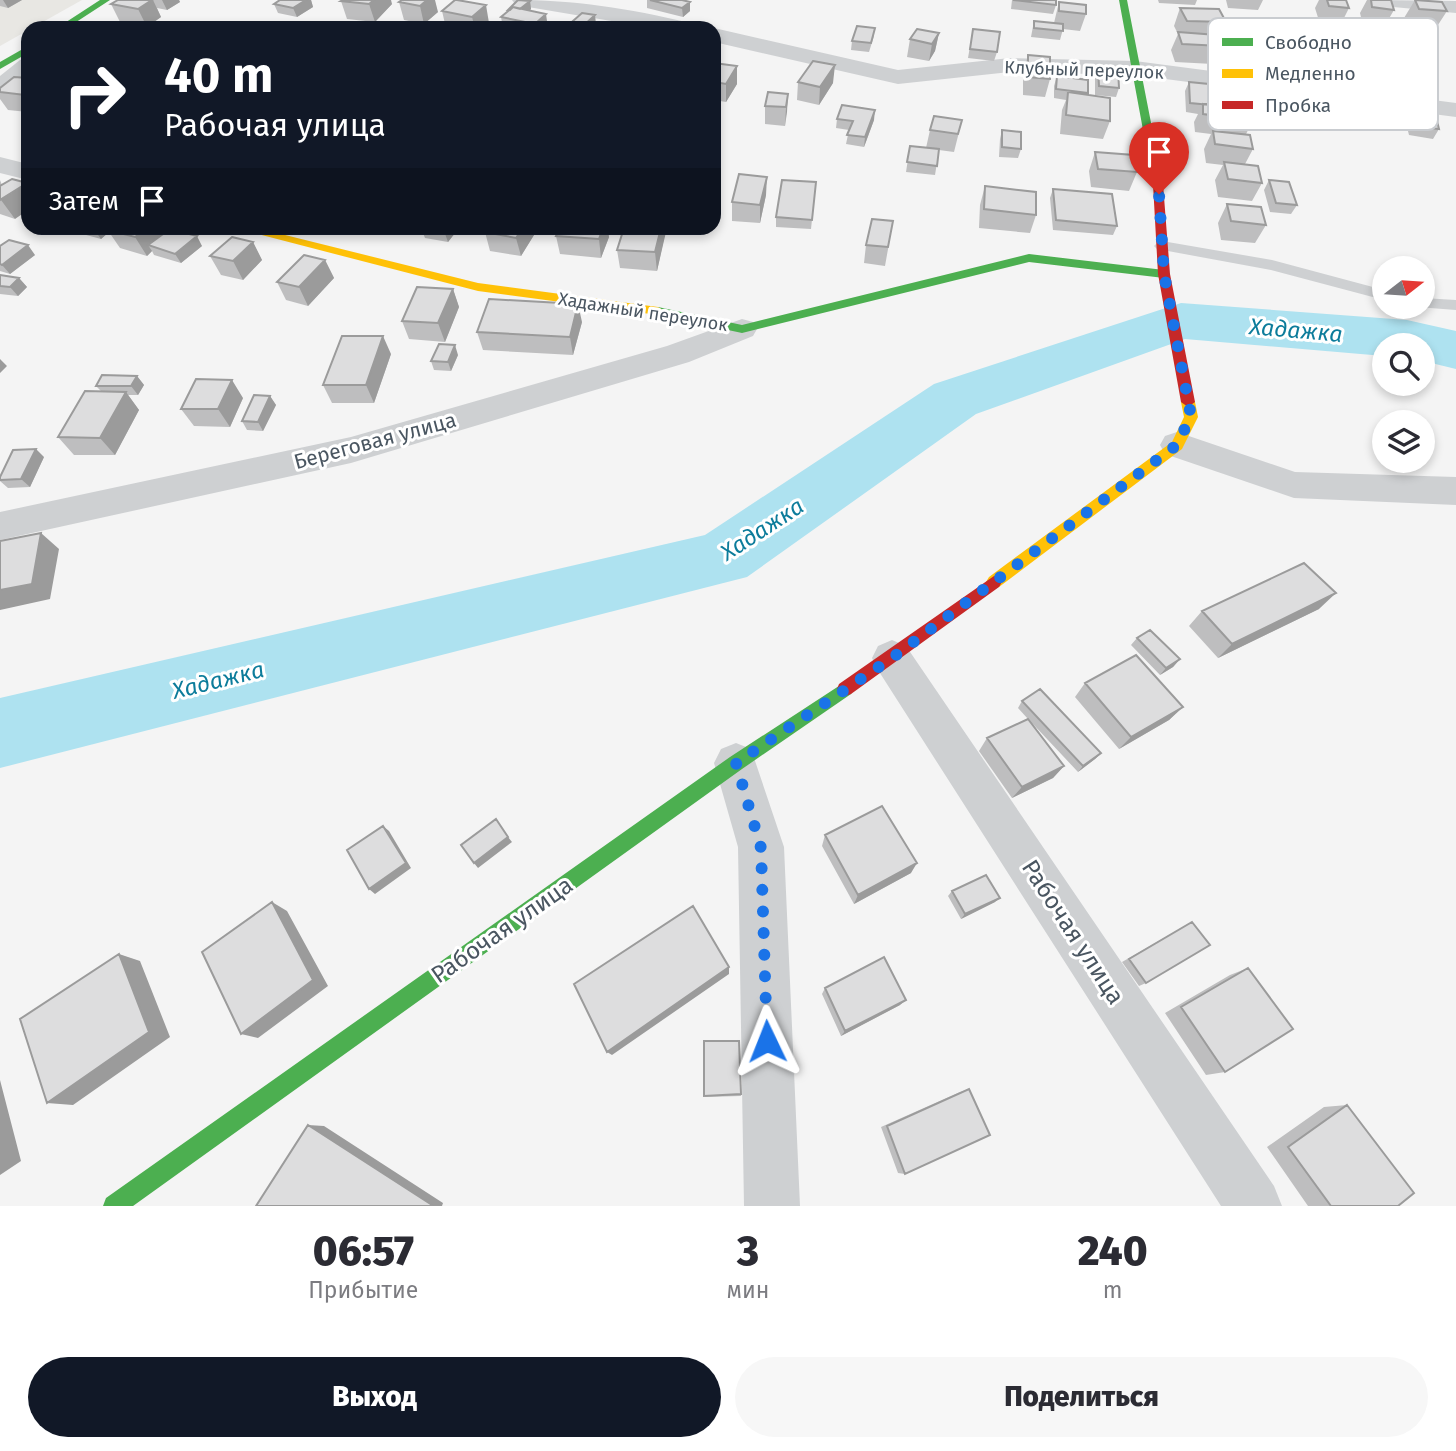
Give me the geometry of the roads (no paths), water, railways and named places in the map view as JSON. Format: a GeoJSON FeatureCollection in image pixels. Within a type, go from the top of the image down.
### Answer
{"type":"FeatureCollection","features":[{"type":"Feature","properties":{"kind":"street"},"geometry":{"type":"LineString","coordinates":[[72,21],[106,0]]}},
{"type":"Feature","properties":{"kind":"street"},"geometry":{"type":"LineString","coordinates":[[522,0],[651,21]]}},
{"type":"Feature","properties":{"kind":"street"},"geometry":{"type":"LineString","coordinates":[[1123,0],[1157,168],[1164,274],[1186,378],[1191,416],[1177,445],[1294,485],[1456,491]]}},
{"type":"Feature","properties":{"kind":"street"},"geometry":{"type":"LineString","coordinates":[[1384,0],[1456,8]]}},
{"type":"Feature","properties":{"kind":"street","name":"Клубный переулок"},"geometry":{"type":"LineString","coordinates":[[721,37],[898,77],[1010,65],[1135,68],[1208,78]]}},
{"type":"Feature","properties":{"kind":"street"},"geometry":{"type":"LineString","coordinates":[[0,66],[21,53]]}},
{"type":"Feature","properties":{"kind":"street"},"geometry":{"type":"LineString","coordinates":[[0,87],[21,70]]}},
{"type":"Feature","properties":{"kind":"street","name":"Клубный переулок"},"geometry":{"type":"LineString","coordinates":[[1438,108],[1456,110]]}},
{"type":"Feature","properties":{"kind":"street"},"geometry":{"type":"LineString","coordinates":[[0,165],[21,170]]}},
{"type":"Feature","properties":{"kind":"street","name":"Хадажный переулок"},"geometry":{"type":"LineString","coordinates":[[274,235],[478,287],[674,313],[742,329],[1029,258],[1164,274]]}},
{"type":"Feature","properties":{"kind":"street","name":"Береговая улица"},"geometry":{"type":"LineString","coordinates":[[0,526],[351,450],[678,354],[742,329]]}},
{"type":"Feature","properties":{"kind":"street","name":"Рабочая улица"},"geometry":{"type":"LineString","coordinates":[[138,1199],[736,763],[892,658],[1177,445]]}},
{"type":"Feature","properties":{"kind":"street","name":"Рабочая улица"},"geometry":{"type":"LineString","coordinates":[[892,658],[1254,1206]]}},
{"type":"Feature","properties":{"kind":"street"},"geometry":{"type":"LineString","coordinates":[[736,763],[761,848],[772,1206]]}},
{"type":"Feature","properties":{"kind":"lane"},"geometry":{"type":"LineString","coordinates":[[1162,246],[1272,265],[1372,292]]}},
{"type":"Feature","properties":{"kind":"lane"},"geometry":{"type":"LineString","coordinates":[[1435,303],[1456,304]]}},
{"type":"Feature","properties":{"kind":"waterway","name":"Хадажка"},"geometry":{"type":"LineString","coordinates":[[0,733],[723,558],[955,399],[1181,321],[1407,339],[1456,350]]}}]}
